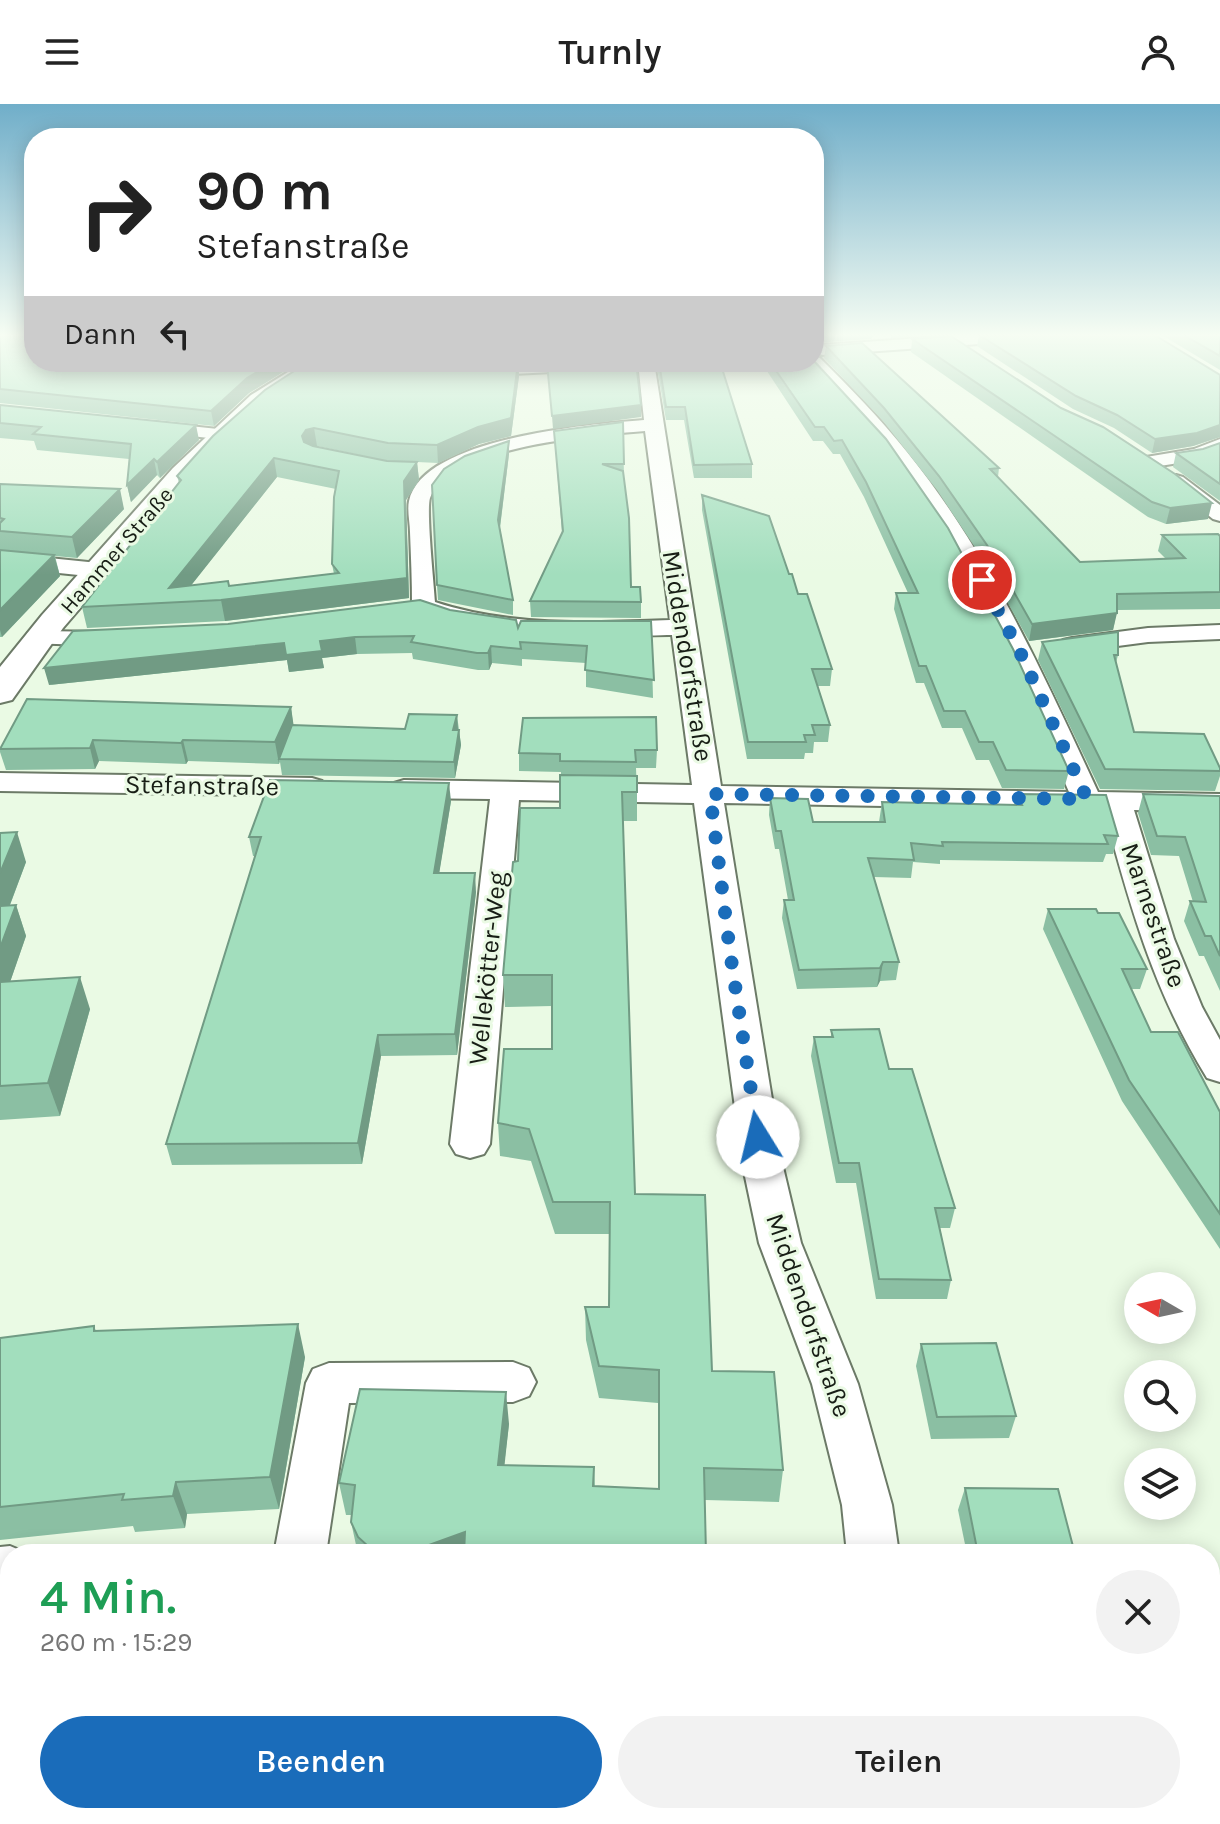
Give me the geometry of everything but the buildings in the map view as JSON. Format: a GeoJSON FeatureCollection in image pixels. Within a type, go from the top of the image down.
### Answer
{"type":"FeatureCollection","features":[{"type":"Feature","properties":{"kind":"main road","name":"Hammer Straße"},"geometry":{"type":"LineString","coordinates":[[0,693],[37,638],[239,414]]}},
{"type":"Feature","properties":{"kind":"street","name":"Middendorfstraße"},"geometry":{"type":"LineString","coordinates":[[652,414],[763,1167],[780,1243],[835,1384],[867,1505],[872,1544]]}},
{"type":"Feature","properties":{"kind":"street","name":"Marnestraße"},"geometry":{"type":"LineString","coordinates":[[868,414],[892,441],[1036,650],[1101,800],[1163,958],[1206,1049],[1220,1069]]}},
{"type":"Feature","properties":{"kind":"street"},"geometry":{"type":"LineString","coordinates":[[127,424],[218,434]]}},
{"type":"Feature","properties":{"kind":"street"},"geometry":{"type":"LineString","coordinates":[[424,606],[419,500],[423,485],[438,472],[490,450],[558,433],[653,425]]}},
{"type":"Feature","properties":{"kind":"street"},"geometry":{"type":"LineString","coordinates":[[1220,445],[1198,454],[1140,457],[1213,506],[1220,515]]}},
{"type":"Feature","properties":{"kind":"street"},"geometry":{"type":"LineString","coordinates":[[413,471],[438,472]]}},
{"type":"Feature","properties":{"kind":"street"},"geometry":{"type":"LineString","coordinates":[[0,560],[98,570]]}},
{"type":"Feature","properties":{"kind":"street"},"geometry":{"type":"LineString","coordinates":[[395,611],[424,606],[472,619],[564,629],[684,627]]}},
{"type":"Feature","properties":{"kind":"street"},"geometry":{"type":"LineString","coordinates":[[1036,650],[1148,635],[1220,632]]}},
{"type":"Feature","properties":{"kind":"street"},"geometry":{"type":"LineString","coordinates":[[37,638],[131,638]]}},
{"type":"Feature","properties":{"kind":"street","name":"Stefanstraße"},"geometry":{"type":"LineString","coordinates":[[0,782],[346,788]]}},
{"type":"Feature","properties":{"kind":"street"},"geometry":{"type":"LineString","coordinates":[[377,789],[1220,803]]}},
{"type":"Feature","properties":{"kind":"street","name":"Wellekötter-Weg"},"geometry":{"type":"LineString","coordinates":[[470,1144],[505,791]]}},
{"type":"Feature","properties":{"kind":"street"},"geometry":{"type":"LineString","coordinates":[[302,1544],[329,1383],[513,1382]]}},
{"type":"Feature","properties":{"kind":"route"},"geometry":{"type":"LineString","coordinates":[[758,1137],[710,794],[1087,799],[1020,652],[982,580]]}}]}
